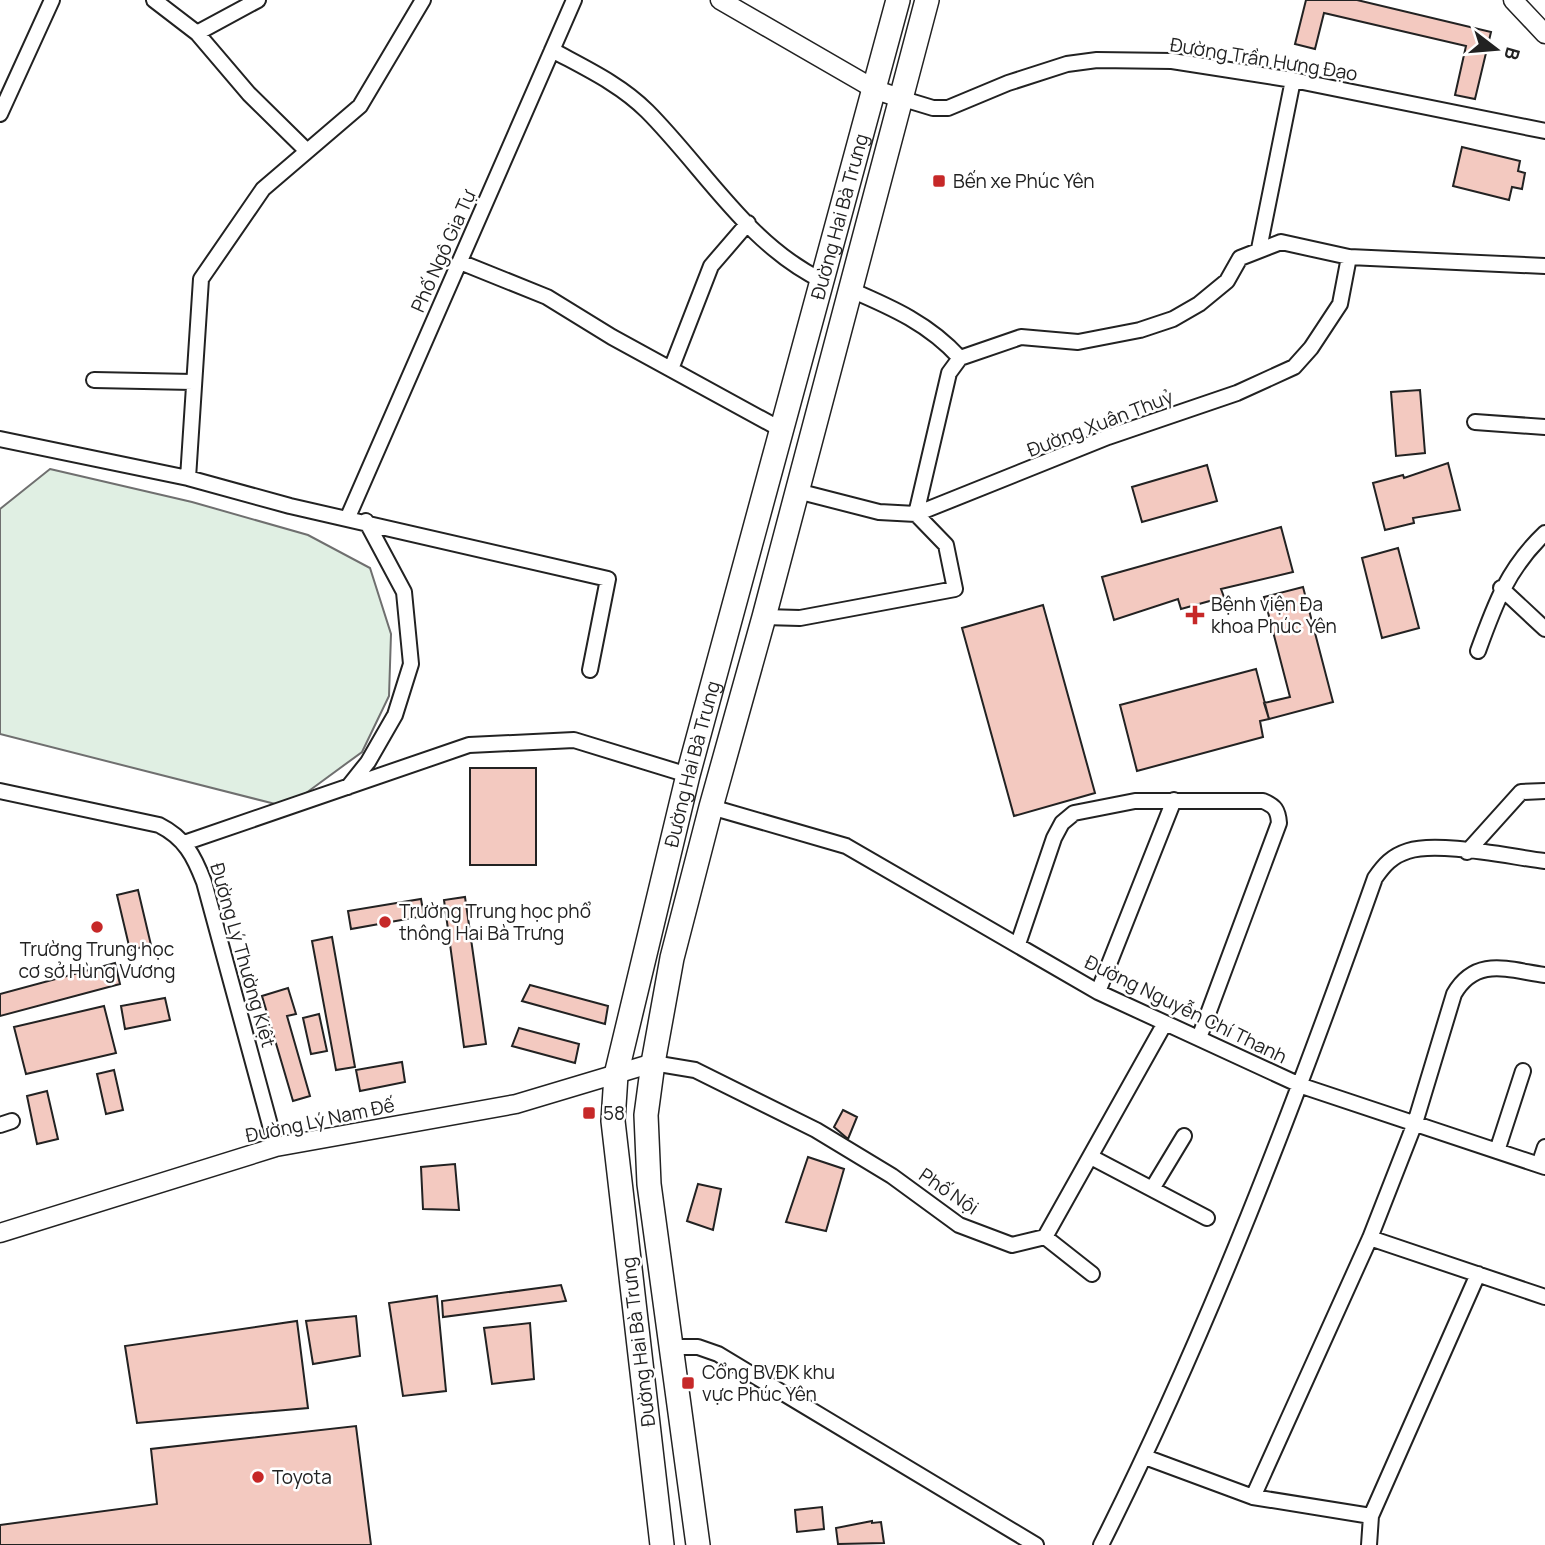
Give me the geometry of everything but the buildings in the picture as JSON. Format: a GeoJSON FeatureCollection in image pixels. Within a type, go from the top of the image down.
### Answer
{"type":"FeatureCollection","features":[{"type":"Feature","properties":{"kind":"highway","name":"Đường Hai Bà Trưng"},"geometry":{"type":"LineString","coordinates":[[662,1545],[612,1121],[617,1074],[688,775],[876,90],[898,0]]}},
{"type":"Feature","properties":{"kind":"highway","name":"Đường Hai Bà Trưng"},"geometry":{"type":"LineString","coordinates":[[698,1545],[669,1347],[649,1184],[646,1115],[653,1063],[673,958],[711,807],[927,0]]}},
{"type":"Feature","properties":{"kind":"highway"},"geometry":{"type":"LineString","coordinates":[[733,608],[764,617]]}},
{"type":"Feature","properties":{"kind":"highway"},"geometry":{"type":"LineString","coordinates":[[639,1354],[669,1347]]}},
{"type":"Feature","properties":{"kind":"street"},"geometry":{"type":"LineString","coordinates":[[0,114],[52,0]]}},
{"type":"Feature","properties":{"kind":"street"},"geometry":{"type":"LineString","coordinates":[[153,0],[197,33],[248,94],[307,151]]}},
{"type":"Feature","properties":{"kind":"street"},"geometry":{"type":"LineString","coordinates":[[197,33],[258,0]]}},
{"type":"Feature","properties":{"kind":"street"},"geometry":{"type":"LineString","coordinates":[[188,478],[201,279],[263,189],[360,106],[423,0]]}},
{"type":"Feature","properties":{"kind":"street","name":"Phố Ngô Gia Tự"},"geometry":{"type":"LineString","coordinates":[[348,517],[574,0]]}},
{"type":"Feature","properties":{"kind":"street"},"geometry":{"type":"LineString","coordinates":[[720,0],[876,90],[900,98]]}},
{"type":"Feature","properties":{"kind":"street"},"geometry":{"type":"LineString","coordinates":[[1513,0],[1545,34]]}},
{"type":"Feature","properties":{"kind":"street"},"geometry":{"type":"LineString","coordinates":[[552,50],[625,91],[767,244],[795,267],[823,281]]}},
{"type":"Feature","properties":{"kind":"street","name":"Đường Trần Hưng Đạo"},"geometry":{"type":"LineString","coordinates":[[900,98],[933,108],[948,108],[1009,83],[1067,64],[1097,60],[1172,61],[1293,80],[1545,131]]}},
{"type":"Feature","properties":{"kind":"street"},"geometry":{"type":"LineString","coordinates":[[1259,249],[1293,80]]}},
{"type":"Feature","properties":{"kind":"street"},"geometry":{"type":"LineString","coordinates":[[671,369],[711,265],[748,223]]}},
{"type":"Feature","properties":{"kind":"street"},"geometry":{"type":"LineString","coordinates":[[764,617],[800,618],[955,589],[946,545],[916,514],[949,373],[960,358],[1021,337],[1078,342],[1140,330],[1173,319],[1199,304],[1227,281],[1240,258],[1281,242],[1349,257],[1545,266]]}},
{"type":"Feature","properties":{"kind":"street","name":"Đường Xuân Thuỷ"},"geometry":{"type":"LineString","coordinates":[[797,491],[879,512],[916,514],[1108,437],[1237,393],[1294,367],[1311,348],[1340,304],[1349,257]]}},
{"type":"Feature","properties":{"kind":"street"},"geometry":{"type":"LineString","coordinates":[[460,262],[547,297],[782,430]]}},
{"type":"Feature","properties":{"kind":"street"},"geometry":{"type":"LineString","coordinates":[[851,290],[911,317],[940,336],[960,358]]}},
{"type":"Feature","properties":{"kind":"street"},"geometry":{"type":"LineString","coordinates":[[94,380],[193,383]]}},
{"type":"Feature","properties":{"kind":"street"},"geometry":{"type":"LineString","coordinates":[[1475,422],[1545,427]]}},
{"type":"Feature","properties":{"kind":"street"},"geometry":{"type":"LineString","coordinates":[[0,439],[188,478],[290,506],[366,521],[608,579],[590,670]]}},
{"type":"Feature","properties":{"kind":"street"},"geometry":{"type":"LineString","coordinates":[[347,788],[368,762],[395,715],[411,664],[404,592],[366,521]]}},
{"type":"Feature","properties":{"kind":"street"},"geometry":{"type":"LineString","coordinates":[[1478,651],[1501,588],[1530,547],[1545,533]]}},
{"type":"Feature","properties":{"kind":"street"},"geometry":{"type":"LineString","coordinates":[[1501,588],[1545,629]]}},
{"type":"Feature","properties":{"kind":"street"},"geometry":{"type":"LineString","coordinates":[[184,843],[468,745],[574,740],[688,775]]}},
{"type":"Feature","properties":{"kind":"street","name":"Đường Lý Thường Kiệt"},"geometry":{"type":"LineString","coordinates":[[0,790],[159,825],[176,834],[192,853],[204,882],[276,1147]]}},
{"type":"Feature","properties":{"kind":"street"},"geometry":{"type":"LineString","coordinates":[[1467,852],[1521,792],[1545,791]]}},
{"type":"Feature","properties":{"kind":"street"},"geometry":{"type":"LineString","coordinates":[[1098,992],[1174,800]]}},
{"type":"Feature","properties":{"kind":"street"},"geometry":{"type":"LineString","coordinates":[[1018,944],[1062,823],[1074,813],[1135,801],[1264,801],[1274,806],[1278,812],[1279,823],[1199,1038]]}},
{"type":"Feature","properties":{"kind":"street","name":"Đường Nguyễn Chí Thanh"},"geometry":{"type":"LineString","coordinates":[[711,807],[846,846],[1098,992],[1302,1086],[1542,1166]]}},
{"type":"Feature","properties":{"kind":"street"},"geometry":{"type":"LineString","coordinates":[[1101,1545],[1145,1457],[1302,1086],[1375,878],[1386,862],[1408,851],[1431,848],[1545,861]]}},
{"type":"Feature","properties":{"kind":"street"},"geometry":{"type":"LineString","coordinates":[[1253,1497],[1370,1237],[1415,1123],[1454,994],[1463,978],[1487,968],[1545,975]]}},
{"type":"Feature","properties":{"kind":"street"},"geometry":{"type":"LineString","coordinates":[[1093,1274],[1045,1237],[1165,1023]]}},
{"type":"Feature","properties":{"kind":"street","name":"Đường Lý Nam Đế"},"geometry":{"type":"LineString","coordinates":[[0,1233],[276,1147],[516,1104],[653,1063]]}},
{"type":"Feature","properties":{"kind":"street","name":"Phố Nội"},"geometry":{"type":"LineString","coordinates":[[653,1063],[695,1070],[816,1130],[892,1176],[959,1225],[1012,1245],[1045,1237]]}},
{"type":"Feature","properties":{"kind":"street"},"geometry":{"type":"LineString","coordinates":[[1497,1151],[1523,1071]]}},
{"type":"Feature","properties":{"kind":"street"},"geometry":{"type":"LineString","coordinates":[[1152,1189],[1184,1136]]}},
{"type":"Feature","properties":{"kind":"street"},"geometry":{"type":"LineString","coordinates":[[1542,1166],[1545,1147]]}},
{"type":"Feature","properties":{"kind":"street"},"geometry":{"type":"LineString","coordinates":[[1091,1157],[1207,1218]]}},
{"type":"Feature","properties":{"kind":"street"},"geometry":{"type":"LineString","coordinates":[[1370,1237],[1545,1297]]}},
{"type":"Feature","properties":{"kind":"street"},"geometry":{"type":"LineString","coordinates":[[1369,1545],[1371,1516],[1478,1274]]}},
{"type":"Feature","properties":{"kind":"street"},"geometry":{"type":"LineString","coordinates":[[669,1347],[698,1347],[718,1354],[1036,1545]]}},
{"type":"Feature","properties":{"kind":"street"},"geometry":{"type":"LineString","coordinates":[[1145,1457],[1253,1497],[1371,1516]]}},
{"type":"Feature","properties":{"kind":"green space"},"geometry":{"type":"Polygon","coordinates":[[[50,469],[192,502],[308,535],[370,568],[391,634],[389,696],[362,752],[287,807],[0,734],[0,509],[50,469]]]}},
{"type":"Feature","properties":{"kind":"place","name":"Bến xe Phúc Yên"},"geometry":{"type":"Point","coordinates":[939,181]}},
{"type":"Feature","properties":{"kind":"place","name":"Bệnh viện Đa khoa Phúc Yên"},"geometry":{"type":"Point","coordinates":[1195,615]}},
{"type":"Feature","properties":{"kind":"place","name":"Trường Trung học phổ thông Hai Bà Trưng"},"geometry":{"type":"Point","coordinates":[385,922]}},
{"type":"Feature","properties":{"kind":"place","name":"Trường Trung học cơ sở Hùng Vương"},"geometry":{"type":"Point","coordinates":[97,927]}},
{"type":"Feature","properties":{"kind":"place","name":"58"},"geometry":{"type":"Point","coordinates":[589,1113]}},
{"type":"Feature","properties":{"kind":"place","name":"Cổng BVĐK khu vực Phúc Yên"},"geometry":{"type":"Point","coordinates":[688,1383]}},
{"type":"Feature","properties":{"kind":"place","name":"Toyota"},"geometry":{"type":"Point","coordinates":[258,1477]}}]}
